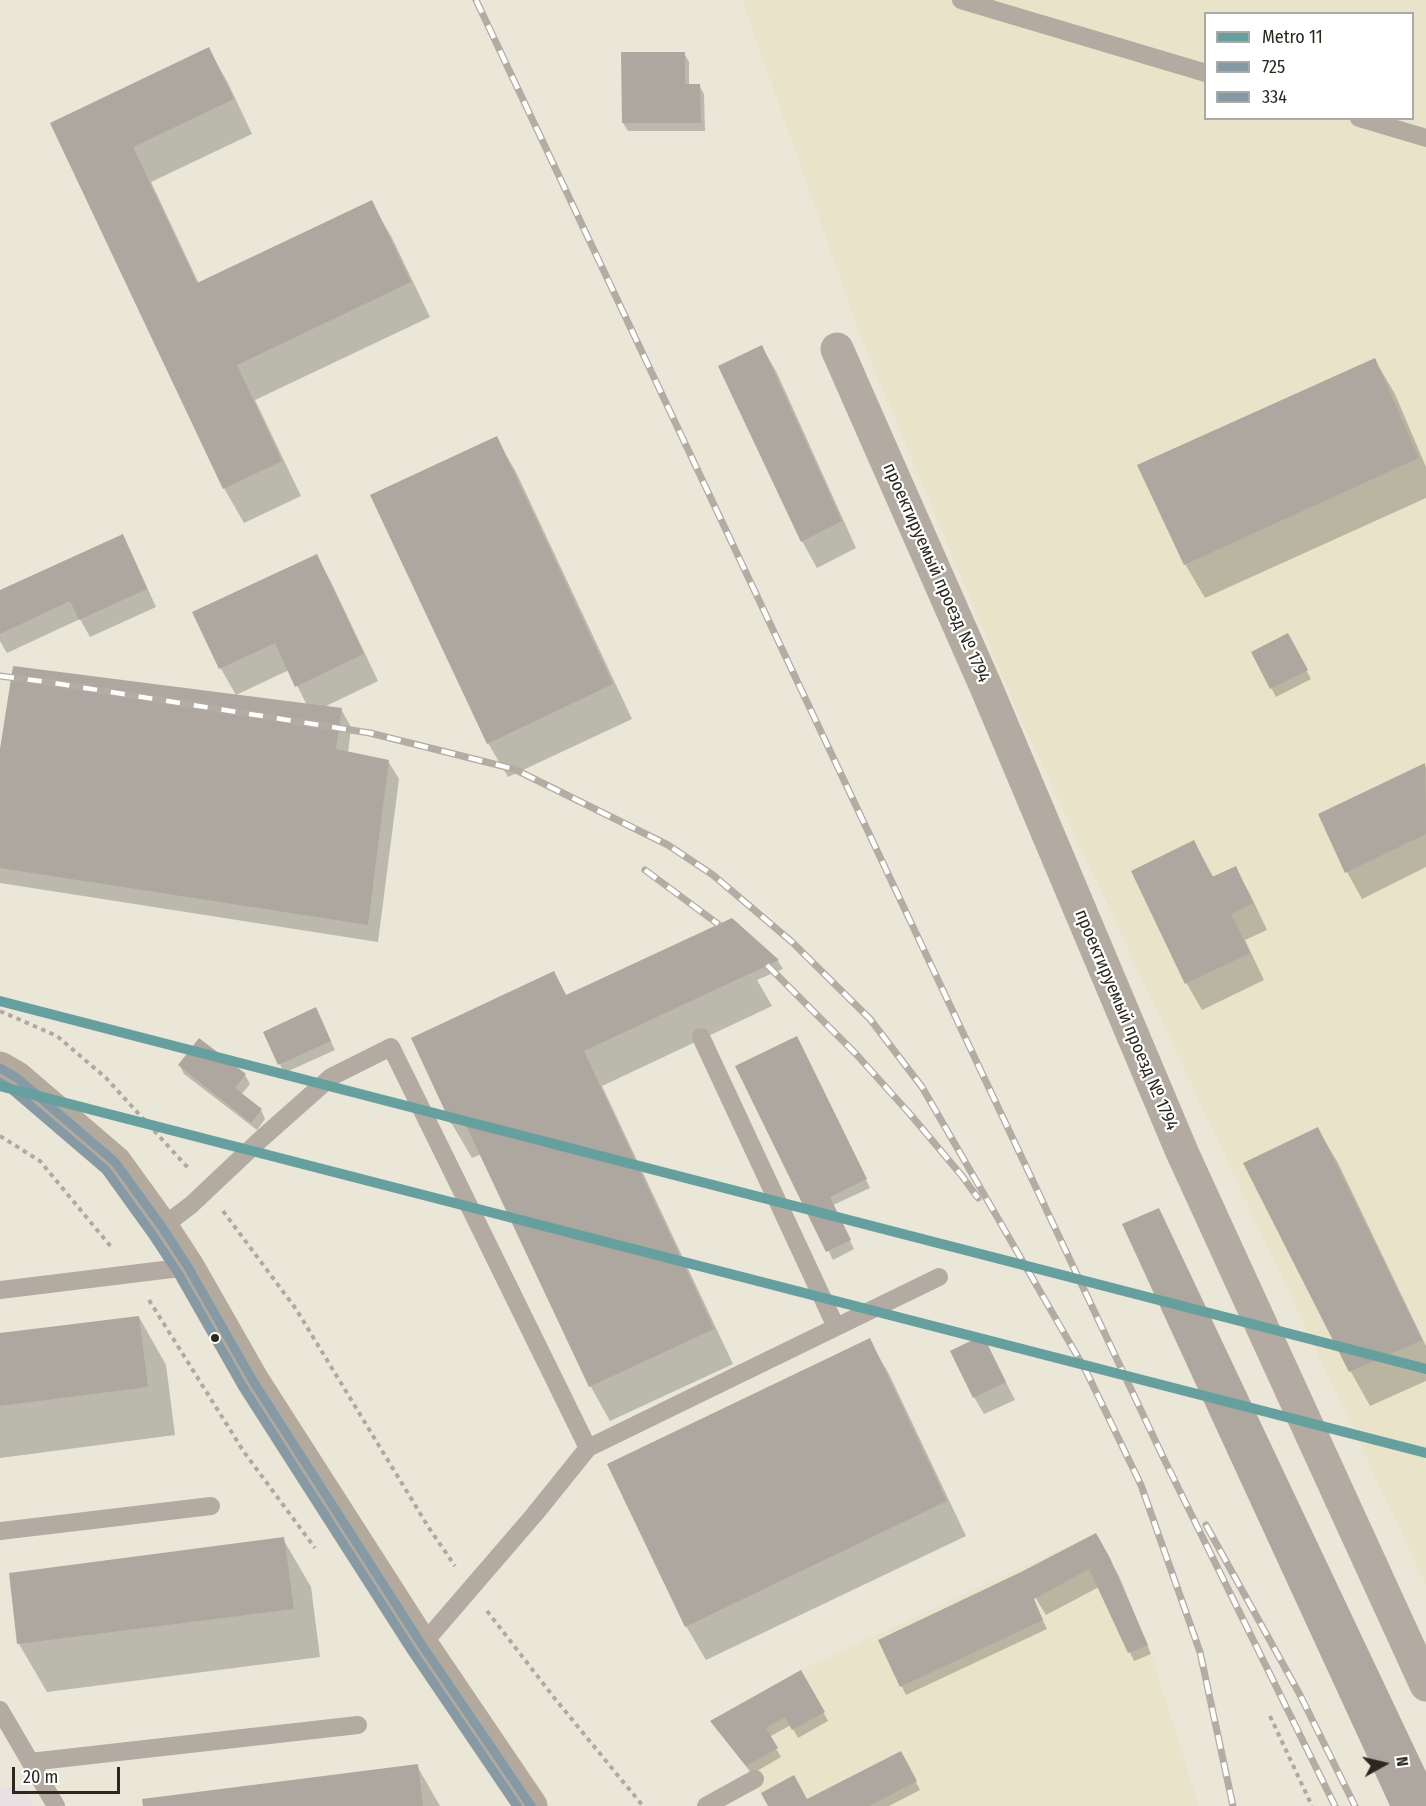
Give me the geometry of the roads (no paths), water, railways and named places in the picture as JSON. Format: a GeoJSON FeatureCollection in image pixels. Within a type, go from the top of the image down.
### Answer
{"type":"FeatureCollection","features":[{"type":"Feature","properties":{"kind":"main road"},"geometry":{"type":"LineString","coordinates":[[0,1068],[17,1078],[115,1162],[162,1227],[188,1267],[252,1381],[422,1645],[531,1806]]}},
{"type":"Feature","properties":{"kind":"street","name":"проектируемый проезд № 1794"},"geometry":{"type":"LineString","coordinates":[[837,349],[990,698],[1182,1152],[1426,1685]]}},
{"type":"Feature","properties":{"kind":"lane"},"geometry":{"type":"LineString","coordinates":[[961,0],[1204,72]]}},
{"type":"Feature","properties":{"kind":"lane"},"geometry":{"type":"LineString","coordinates":[[1366,120],[1426,138]]}},
{"type":"Feature","properties":{"kind":"lane"},"geometry":{"type":"LineString","coordinates":[[701,1037],[836,1327]]}},
{"type":"Feature","properties":{"kind":"lane"},"geometry":{"type":"LineString","coordinates":[[162,1227],[191,1205],[331,1077],[392,1047],[588,1448]]}},
{"type":"Feature","properties":{"kind":"lane"},"geometry":{"type":"LineString","coordinates":[[0,1290],[188,1267]]}},
{"type":"Feature","properties":{"kind":"lane"},"geometry":{"type":"LineString","coordinates":[[422,1645],[588,1448],[939,1277]]}},
{"type":"Feature","properties":{"kind":"lane"},"geometry":{"type":"LineString","coordinates":[[0,1530],[211,1506]]}},
{"type":"Feature","properties":{"kind":"lane"},"geometry":{"type":"LineString","coordinates":[[0,1710],[56,1806]]}},
{"type":"Feature","properties":{"kind":"lane"},"geometry":{"type":"LineString","coordinates":[[30,1762],[358,1725]]}},
{"type":"Feature","properties":{"kind":"lane"},"geometry":{"type":"LineString","coordinates":[[706,1806],[755,1779]]}},
{"type":"Feature","properties":{"kind":"railway"},"geometry":{"type":"LineString","coordinates":[[476,0],[1163,1457],[1335,1806]]}},
{"type":"Feature","properties":{"kind":"railway"},"geometry":{"type":"LineString","coordinates":[[0,676],[370,733],[514,769],[668,845],[713,875],[792,942],[870,1019],[922,1087],[1086,1371],[1141,1485],[1200,1652],[1233,1806]]}},
{"type":"Feature","properties":{"kind":"railway"},"geometry":{"type":"LineString","coordinates":[[645,870],[718,924]]}},
{"type":"Feature","properties":{"kind":"railway"},"geometry":{"type":"LineString","coordinates":[[767,965],[856,1054],[910,1114],[978,1198]]}},
{"type":"Feature","properties":{"kind":"railway"},"geometry":{"type":"LineString","coordinates":[[1206,1525],[1299,1693],[1355,1806]]}},
{"type":"Feature","properties":{"kind":"metro line","name":"11"},"geometry":{"type":"LineString","coordinates":[[0,1001],[1426,1369]]}},
{"type":"Feature","properties":{"kind":"metro line","name":"11"},"geometry":{"type":"LineString","coordinates":[[0,1086],[1426,1453]]}}]}
